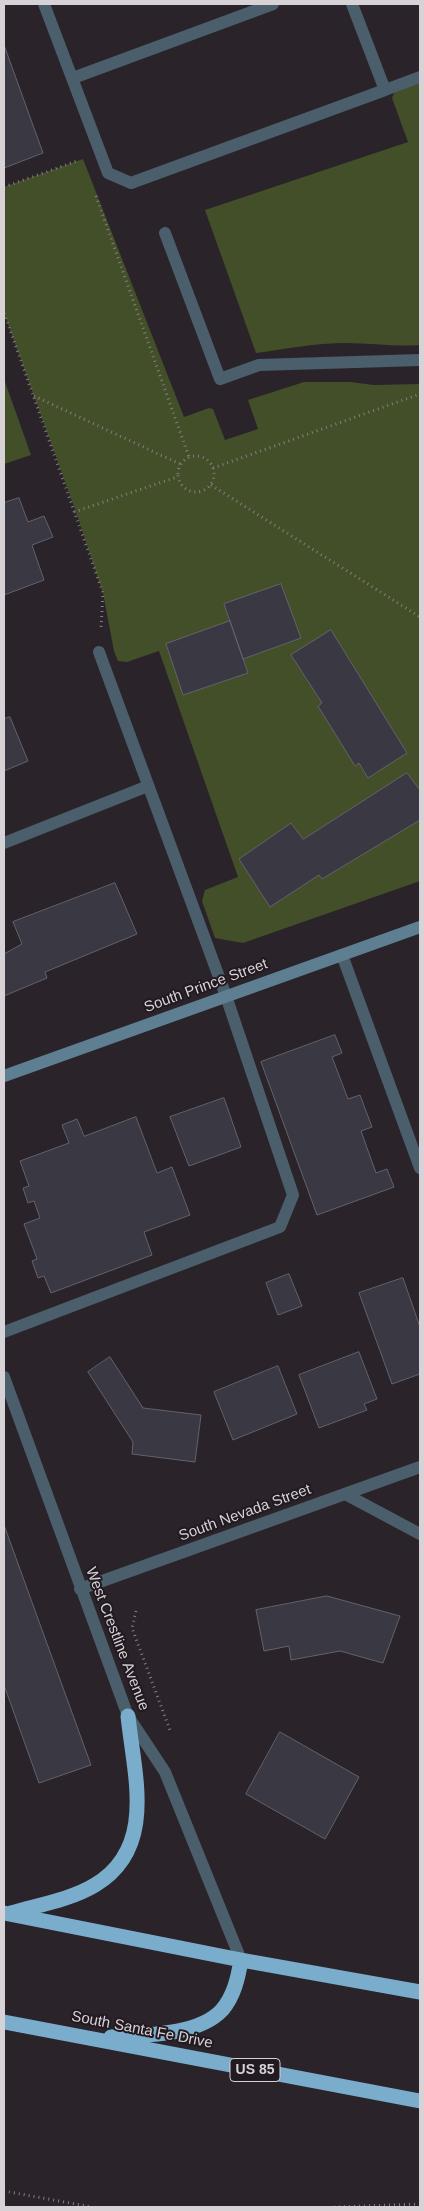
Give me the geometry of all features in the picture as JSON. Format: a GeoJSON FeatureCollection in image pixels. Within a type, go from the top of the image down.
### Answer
{"type":"FeatureCollection","features":[{"type":"Feature","properties":{"kind":"highway"},"geometry":{"type":"LineString","coordinates":[[6,1914],[74,1894],[94,1886],[111,1873],[124,1855],[135,1833],[139,1810],[128,1716]]}},
{"type":"Feature","properties":{"kind":"highway"},"geometry":{"type":"LineString","coordinates":[[6,1914],[241,1960],[420,1992]]}},
{"type":"Feature","properties":{"kind":"highway"},"geometry":{"type":"LineString","coordinates":[[89,2038],[176,2031],[210,2019],[221,2010],[231,1995],[237,1982],[241,1960]]}},
{"type":"Feature","properties":{"kind":"highway","name":"South Santa Fe Drive"},"geometry":{"type":"LineString","coordinates":[[4,2022],[420,2101]]}},
{"type":"Feature","properties":{"kind":"street"},"geometry":{"type":"LineString","coordinates":[[44,4],[108,173],[131,183],[420,77]]}},
{"type":"Feature","properties":{"kind":"street"},"geometry":{"type":"LineString","coordinates":[[73,78],[273,4]]}},
{"type":"Feature","properties":{"kind":"street"},"geometry":{"type":"LineString","coordinates":[[352,4],[386,90]]}},
{"type":"Feature","properties":{"kind":"street"},"geometry":{"type":"LineString","coordinates":[[165,233],[220,380],[259,364],[420,360]]}},
{"type":"Feature","properties":{"kind":"street"},"geometry":{"type":"LineString","coordinates":[[4,1332],[280,1226],[293,1195],[226,996],[99,652]]}},
{"type":"Feature","properties":{"kind":"street"},"geometry":{"type":"LineString","coordinates":[[4,843],[148,786]]}},
{"type":"Feature","properties":{"kind":"street","name":"South Prince Street"},"geometry":{"type":"LineString","coordinates":[[4,1076],[420,927]]}},
{"type":"Feature","properties":{"kind":"street"},"geometry":{"type":"LineString","coordinates":[[342,955],[420,1168]]}},
{"type":"Feature","properties":{"kind":"street","name":"West Crestline Avenue"},"geometry":{"type":"LineString","coordinates":[[4,1377],[128,1716],[165,1772],[241,1960]]}},
{"type":"Feature","properties":{"kind":"street","name":"South Nevada Street"},"geometry":{"type":"LineString","coordinates":[[80,1589],[420,1467]]}},
{"type":"Feature","properties":{"kind":"street"},"geometry":{"type":"LineString","coordinates":[[345,1494],[420,1534]]}},
{"type":"Feature","properties":{"kind":"path"},"geometry":{"type":"LineString","coordinates":[[4,188],[83,159]]}},
{"type":"Feature","properties":{"kind":"path"},"geometry":{"type":"LineString","coordinates":[[93,187],[189,457]]}},
{"type":"Feature","properties":{"kind":"path"},"geometry":{"type":"LineString","coordinates":[[4,313],[103,594],[99,652]]}},
{"type":"Feature","properties":{"kind":"path"},"geometry":{"type":"LineString","coordinates":[[213,468],[420,394]]}},
{"type":"Feature","properties":{"kind":"path"},"geometry":{"type":"LineString","coordinates":[[34,396],[180,464]]}},
{"type":"Feature","properties":{"kind":"path"},"geometry":{"type":"LineString","coordinates":[[200,456],[210,462],[213,468],[214,479],[211,485],[201,492],[195,493],[183,488],[178,477],[177,470],[180,464],[189,457],[200,456]]}},
{"type":"Feature","properties":{"kind":"path"},"geometry":{"type":"LineString","coordinates":[[74,512],[178,477]]}},
{"type":"Feature","properties":{"kind":"path"},"geometry":{"type":"LineString","coordinates":[[211,485],[420,617]]}},
{"type":"Feature","properties":{"kind":"path"},"geometry":{"type":"LineString","coordinates":[[136,1611],[132,1628],[174,1740]]}},
{"type":"Feature","properties":{"kind":"path"},"geometry":{"type":"LineString","coordinates":[[4,2191],[92,2207]]}},
{"type":"Feature","properties":{"kind":"path"},"geometry":{"type":"LineString","coordinates":[[334,2207],[420,2204]]}},
{"type":"Feature","properties":{"kind":"green space"},"geometry":{"type":"Polygon","coordinates":[[[420,82],[420,345],[335,343],[256,353],[205,210],[408,142],[392,98],[394,93],[420,82]]]}},
{"type":"Feature","properties":{"kind":"green space"},"geometry":{"type":"Polygon","coordinates":[[[83,159],[184,417],[209,408],[213,409],[225,440],[258,429],[248,400],[304,382],[350,382],[374,385],[420,384],[420,881],[243,943],[215,938],[202,901],[205,890],[238,877],[159,651],[127,662],[118,661],[114,651],[103,593],[76,512],[4,313],[4,187],[83,159]]]}},
{"type":"Feature","properties":{"kind":"green space"},"geometry":{"type":"Polygon","coordinates":[[[4,379],[31,455],[4,464],[4,379]]]}},
{"type":"Feature","properties":{"kind":"building"},"geometry":{"type":"Polygon","coordinates":[[[4,45],[43,153],[4,168],[4,45]]]}},
{"type":"Feature","properties":{"kind":"building"},"geometry":{"type":"Polygon","coordinates":[[[19,498],[28,522],[44,516],[53,537],[32,545],[44,580],[4,595],[4,503],[19,498]]]}},
{"type":"Feature","properties":{"kind":"building"},"geometry":{"type":"Polygon","coordinates":[[[281,584],[301,638],[243,659],[224,604],[281,584]]]}},
{"type":"Feature","properties":{"kind":"building"},"geometry":{"type":"Polygon","coordinates":[[[230,621],[248,673],[183,695],[166,644],[230,621]]]}},
{"type":"Feature","properties":{"kind":"building"},"geometry":{"type":"Polygon","coordinates":[[[331,630],[407,753],[368,778],[359,763],[355,766],[318,706],[322,703],[291,655],[331,630]]]}},
{"type":"Feature","properties":{"kind":"building"},"geometry":{"type":"Polygon","coordinates":[[[10,717],[28,761],[4,771],[4,719],[10,717]]]}},
{"type":"Feature","properties":{"kind":"building"},"geometry":{"type":"Polygon","coordinates":[[[407,773],[420,790],[420,820],[322,879],[319,875],[270,907],[239,859],[291,823],[303,839],[407,773]]]}},
{"type":"Feature","properties":{"kind":"building"},"geometry":{"type":"Polygon","coordinates":[[[115,883],[137,934],[45,972],[47,978],[4,996],[4,954],[22,944],[13,922],[115,883]]]}},
{"type":"Feature","properties":{"kind":"building"},"geometry":{"type":"Polygon","coordinates":[[[335,1035],[342,1053],[332,1057],[348,1099],[360,1095],[372,1127],[361,1131],[376,1173],[387,1169],[394,1187],[317,1215],[261,1062],[335,1035]]]}},
{"type":"Feature","properties":{"kind":"building"},"geometry":{"type":"Polygon","coordinates":[[[224,1098],[241,1147],[189,1166],[170,1117],[224,1098]]]}},
{"type":"Feature","properties":{"kind":"building"},"geometry":{"type":"Polygon","coordinates":[[[136,1117],[157,1173],[172,1167],[190,1215],[144,1232],[152,1255],[51,1293],[44,1276],[38,1278],[32,1261],[37,1259],[24,1224],[40,1218],[34,1201],[28,1203],[23,1188],[29,1186],[20,1161],[69,1143],[62,1125],[77,1119],[84,1136],[136,1117]]]}},
{"type":"Feature","properties":{"kind":"building"},"geometry":{"type":"Polygon","coordinates":[[[289,1274],[302,1306],[278,1315],[266,1283],[289,1274]]]}},
{"type":"Feature","properties":{"kind":"building"},"geometry":{"type":"Polygon","coordinates":[[[403,1278],[420,1327],[420,1374],[392,1384],[359,1293],[403,1278]]]}},
{"type":"Feature","properties":{"kind":"building"},"geometry":{"type":"Polygon","coordinates":[[[359,1352],[377,1399],[364,1404],[367,1410],[319,1428],[299,1375],[359,1352]]]}},
{"type":"Feature","properties":{"kind":"building"},"geometry":{"type":"Polygon","coordinates":[[[110,1357],[143,1408],[201,1415],[195,1462],[132,1454],[133,1442],[88,1372],[110,1357]]]}},
{"type":"Feature","properties":{"kind":"building"},"geometry":{"type":"Polygon","coordinates":[[[278,1366],[297,1414],[233,1440],[214,1392],[278,1366]]]}},
{"type":"Feature","properties":{"kind":"building"},"geometry":{"type":"Polygon","coordinates":[[[4,1525],[91,1765],[39,1783],[4,1685],[4,1525]]]}},
{"type":"Feature","properties":{"kind":"building"},"geometry":{"type":"Polygon","coordinates":[[[327,1596],[400,1616],[383,1663],[340,1651],[291,1660],[289,1646],[264,1651],[256,1610],[327,1596]]]}},
{"type":"Feature","properties":{"kind":"building"},"geometry":{"type":"Polygon","coordinates":[[[280,1732],[359,1777],[325,1839],[246,1794],[280,1732]]]}}]}
